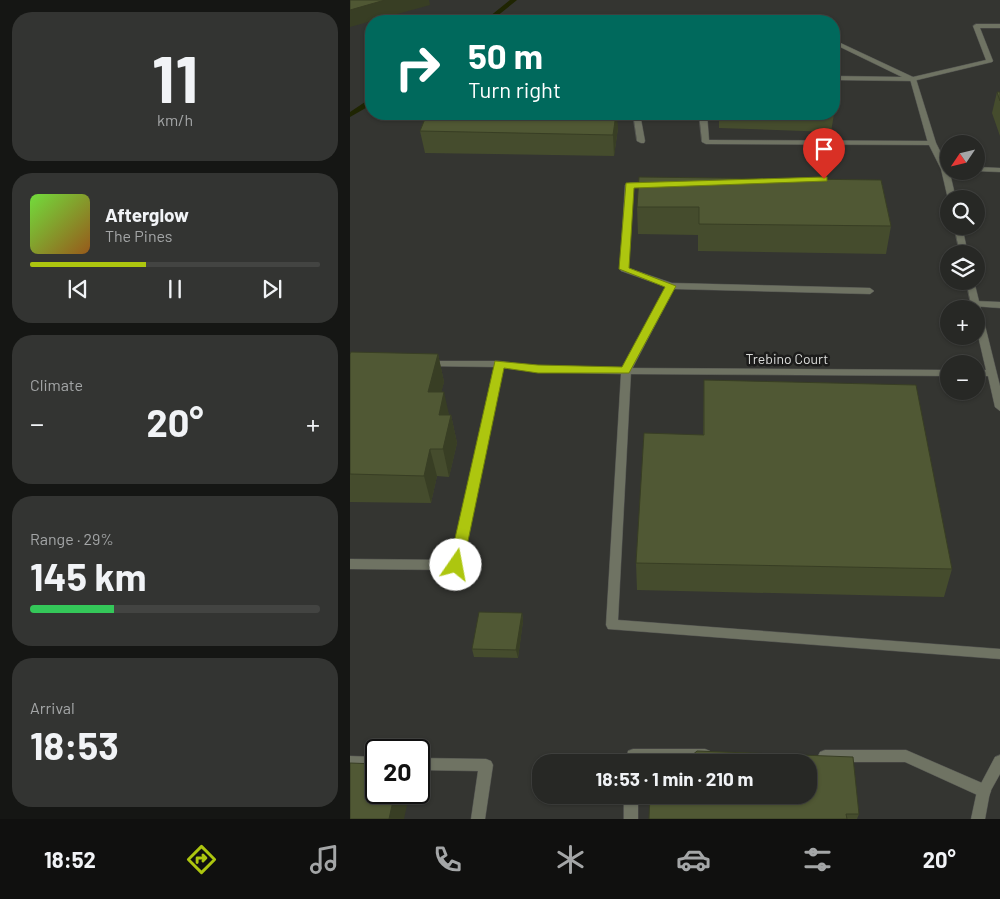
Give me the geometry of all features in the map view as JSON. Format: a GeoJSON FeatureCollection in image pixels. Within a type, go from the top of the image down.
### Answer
{"type":"FeatureCollection","features":[{"type":"Feature","properties":{"kind":"street"},"geometry":{"type":"LineString","coordinates":[[990,61],[976,26],[1000,26]]}},
{"type":"Feature","properties":{"kind":"street"},"geometry":{"type":"LineString","coordinates":[[840,45],[913,79],[932,143],[940,157]]}},
{"type":"Feature","properties":{"kind":"street"},"geometry":{"type":"LineString","coordinates":[[840,78],[913,79],[990,61],[1000,61]]}},
{"type":"Feature","properties":{"kind":"street"},"geometry":{"type":"LineString","coordinates":[[637,120],[641,141]]}},
{"type":"Feature","properties":{"kind":"street"},"geometry":{"type":"LineString","coordinates":[[704,120],[706,142],[932,143]]}},
{"type":"Feature","properties":{"kind":"street"},"geometry":{"type":"LineString","coordinates":[[985,170],[1000,170]]}},
{"type":"Feature","properties":{"kind":"street"},"geometry":{"type":"LineString","coordinates":[[658,184],[629,185],[624,269],[671,286],[870,291]]}},
{"type":"Feature","properties":{"kind":"street"},"geometry":{"type":"LineString","coordinates":[[671,286],[626,370],[612,625],[1000,654]]}},
{"type":"Feature","properties":{"kind":"street"},"geometry":{"type":"LineString","coordinates":[[985,304],[1000,305]]}},
{"type":"Feature","properties":{"kind":"street"},"geometry":{"type":"LineString","coordinates":[[985,345],[1000,407]]}},
{"type":"Feature","properties":{"kind":"street","name":"Trebino Court"},"geometry":{"type":"LineString","coordinates":[[415,362],[499,364],[538,369],[940,373]]}},
{"type":"Feature","properties":{"kind":"street"},"geometry":{"type":"LineString","coordinates":[[350,564],[456,565],[499,364]]}},
{"type":"Feature","properties":{"kind":"street"},"geometry":{"type":"LineString","coordinates":[[985,373],[991,373]]}},
{"type":"Feature","properties":{"kind":"street"},"geometry":{"type":"LineString","coordinates":[[817,756],[906,756],[984,791]]}},
{"type":"Feature","properties":{"kind":"street"},"geometry":{"type":"LineString","coordinates":[[978,819],[984,791],[1000,760]]}},
{"type":"Feature","properties":{"kind":"street"},"geometry":{"type":"LineString","coordinates":[[350,762],[365,763]]}},
{"type":"Feature","properties":{"kind":"street"},"geometry":{"type":"LineString","coordinates":[[430,764],[486,765],[478,819]]}},
{"type":"Feature","properties":{"kind":"street"},"geometry":{"type":"LineString","coordinates":[[631,819],[632,804]]}},
{"type":"Feature","properties":{"kind":"building"},"geometry":{"type":"Polygon","coordinates":[[[350,0],[385,0],[350,10],[350,0]]]}},
{"type":"Feature","properties":{"kind":"building"},"geometry":{"type":"Polygon","coordinates":[[[425,120],[615,120],[613,135],[420,131],[425,120]]]}},
{"type":"Feature","properties":{"kind":"building"},"geometry":{"type":"Polygon","coordinates":[[[639,177],[881,180],[891,226],[699,224],[699,207],[637,207],[639,177]]]}},
{"type":"Feature","properties":{"kind":"building"},"geometry":{"type":"Polygon","coordinates":[[[351,352],[438,354],[428,392],[444,392],[439,415],[451,415],[443,449],[430,449],[424,476],[350,474],[351,352]]]}},
{"type":"Feature","properties":{"kind":"building"},"geometry":{"type":"Polygon","coordinates":[[[704,380],[916,385],[952,569],[636,563],[644,433],[704,435],[704,380]]]}},
{"type":"Feature","properties":{"kind":"building"},"geometry":{"type":"Polygon","coordinates":[[[479,612],[522,613],[516,650],[472,649],[479,612]]]}},
{"type":"Feature","properties":{"kind":"building"},"geometry":{"type":"Polygon","coordinates":[[[697,751],[775,754],[693,754],[697,751]]]}},
{"type":"Feature","properties":{"kind":"building"},"geometry":{"type":"Polygon","coordinates":[[[817,756],[853,757],[859,814],[846,814],[847,819],[649,819],[650,804],[817,804],[817,756]]]}},
{"type":"Feature","properties":{"kind":"building"},"geometry":{"type":"Polygon","coordinates":[[[350,763],[365,764],[365,804],[392,804],[389,819],[350,819],[350,763]]]}},
{"type":"Feature","properties":{"kind":"waterway"},"geometry":{"type":"LineString","coordinates":[[495,15],[514,0]]}},
{"type":"Feature","properties":{"kind":"waterway"},"geometry":{"type":"LineString","coordinates":[[350,115],[365,106]]}},
{"type":"Feature","properties":{"kind":"route"},"geometry":{"type":"LineString","coordinates":[[456,565],[499,364],[538,369],[626,370],[671,286],[624,269],[629,185],[824,179]]}}]}
